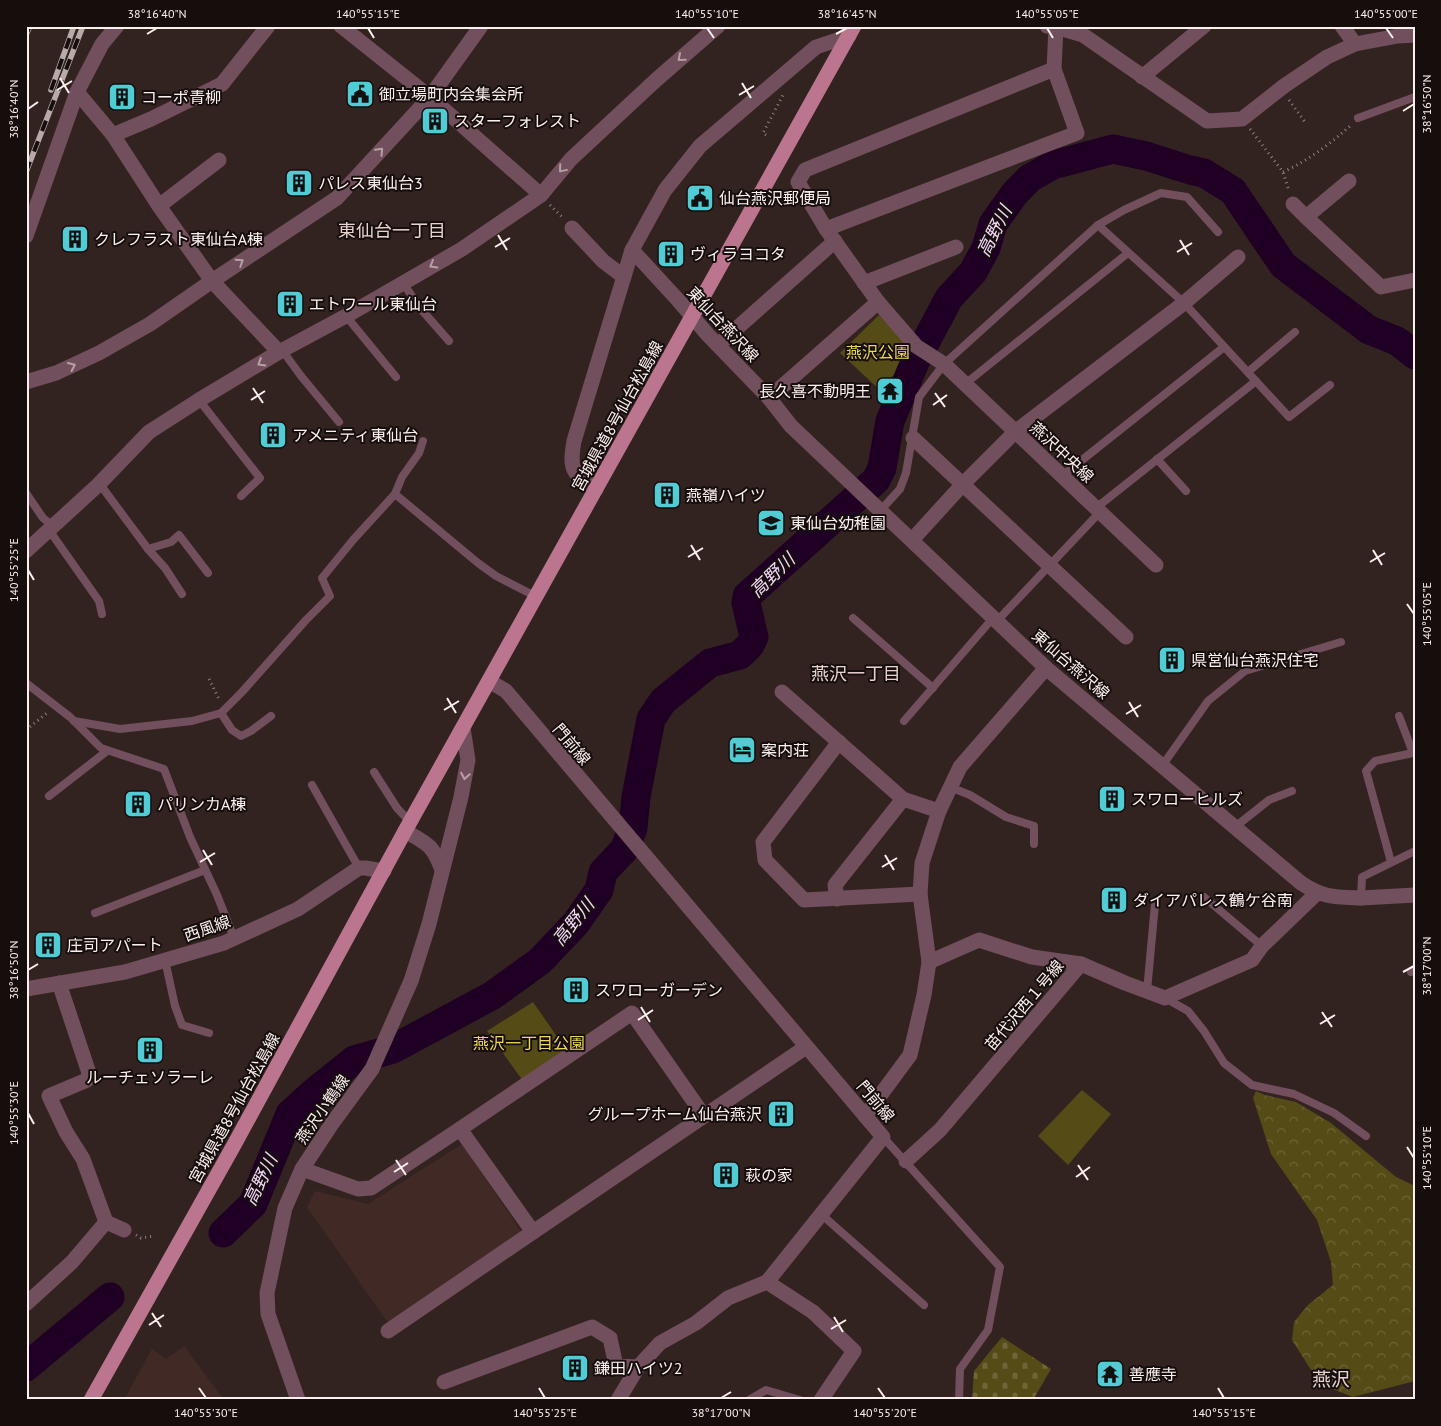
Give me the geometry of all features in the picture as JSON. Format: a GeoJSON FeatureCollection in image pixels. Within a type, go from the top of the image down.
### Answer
{"type":"FeatureCollection","features":[{"type":"Feature","properties":{"kind":"main road","name":"宮城県道8号仙台松島線"},"geometry":{"type":"LineString","coordinates":[[92,1400],[851,31]]}},
{"type":"Feature","properties":{"kind":"street"},"geometry":{"type":"LineString","coordinates":[[26,236],[77,92],[102,44],[117,26]]}},
{"type":"Feature","properties":{"kind":"street"},"geometry":{"type":"LineString","coordinates":[[113,135],[151,119],[222,84],[268,26]]}},
{"type":"Feature","properties":{"kind":"street"},"geometry":{"type":"LineString","coordinates":[[341,26],[430,97],[541,195]]}},
{"type":"Feature","properties":{"kind":"street"},"geometry":{"type":"LineString","coordinates":[[26,382],[56,373],[99,353],[150,324],[338,198],[430,97],[481,26]]}},
{"type":"Feature","properties":{"kind":"street"},"geometry":{"type":"LineString","coordinates":[[26,551],[99,483],[149,432],[199,400],[462,248],[541,195],[571,159],[656,80],[718,26]]}},
{"type":"Feature","properties":{"kind":"street"},"geometry":{"type":"LineString","coordinates":[[1047,26],[1083,35],[1207,121],[1242,119],[1280,89],[1327,57],[1355,44],[1398,36],[1415,35]]}},
{"type":"Feature","properties":{"kind":"street"},"geometry":{"type":"LineString","coordinates":[[1142,77],[1204,26]]}},
{"type":"Feature","properties":{"kind":"street"},"geometry":{"type":"LineString","coordinates":[[1342,26],[1355,44]]}},
{"type":"Feature","properties":{"kind":"street"},"geometry":{"type":"LineString","coordinates":[[718,345],[830,235],[1077,133],[1054,69],[1056,27]]}},
{"type":"Feature","properties":{"kind":"street"},"geometry":{"type":"LineString","coordinates":[[596,489],[580,478],[571,465],[574,441],[632,250],[665,190],[700,146],[816,47],[851,31]]}},
{"type":"Feature","properties":{"kind":"street"},"geometry":{"type":"LineString","coordinates":[[769,398],[878,302],[830,235],[798,182],[805,170],[1054,69]]}},
{"type":"Feature","properties":{"kind":"street"},"geometry":{"type":"LineString","coordinates":[[77,92],[113,135],[159,206],[212,281],[281,352]]}},
{"type":"Feature","properties":{"kind":"street"},"geometry":{"type":"LineString","coordinates":[[159,206],[219,160]]}},
{"type":"Feature","properties":{"kind":"street"},"geometry":{"type":"LineString","coordinates":[[1306,217],[1349,182]]}},
{"type":"Feature","properties":{"kind":"street"},"geometry":{"type":"LineString","coordinates":[[1293,204],[1381,287],[1415,280]]}},
{"type":"Feature","properties":{"kind":"street"},"geometry":{"type":"LineString","coordinates":[[572,228],[602,261],[624,277]]}},
{"type":"Feature","properties":{"kind":"street"},"geometry":{"type":"LineString","coordinates":[[864,283],[956,247]]}},
{"type":"Feature","properties":{"kind":"street","name":"東仙台燕沢線"},"geometry":{"type":"LineString","coordinates":[[632,250],[692,318],[769,398],[791,426],[880,511],[1046,668],[1301,883],[1317,893],[1334,897],[1361,898],[1415,895]]}},
{"type":"Feature","properties":{"kind":"street"},"geometry":{"type":"LineString","coordinates":[[912,540],[963,484],[1015,432],[1184,303],[1238,257]]}},
{"type":"Feature","properties":{"kind":"street","name":"燕沢中央線"},"geometry":{"type":"LineString","coordinates":[[878,302],[916,346],[938,360],[965,384],[1156,565]]}},
{"type":"Feature","properties":{"kind":"street"},"geometry":{"type":"LineString","coordinates":[[913,438],[1126,637]]}},
{"type":"Feature","properties":{"kind":"street"},"geometry":{"type":"LineString","coordinates":[[865,1116],[910,1055],[924,995],[929,962],[920,894],[922,862],[939,811],[960,767],[1046,668]]}},
{"type":"Feature","properties":{"kind":"street","name":"門前線"},"geometry":{"type":"LineString","coordinates":[[490,681],[506,692],[883,1137],[767,1282],[728,1298],[696,1323],[660,1344],[638,1366],[618,1400]]}},
{"type":"Feature","properties":{"kind":"street"},"geometry":{"type":"LineString","coordinates":[[782,692],[903,799],[939,811]]}},
{"type":"Feature","properties":{"kind":"street"},"geometry":{"type":"LineString","coordinates":[[442,870],[461,798],[468,760],[463,728]]}},
{"type":"Feature","properties":{"kind":"street"},"geometry":{"type":"LineString","coordinates":[[839,742],[763,842],[765,860],[804,900],[920,894]]}},
{"type":"Feature","properties":{"kind":"street"},"geometry":{"type":"LineString","coordinates":[[837,899],[835,885],[903,799]]}},
{"type":"Feature","properties":{"kind":"street"},"geometry":{"type":"LineString","coordinates":[[408,827],[430,845],[442,870]]}},
{"type":"Feature","properties":{"kind":"street"},"geometry":{"type":"LineString","coordinates":[[359,868],[384,871]]}},
{"type":"Feature","properties":{"kind":"street","name":"西風線"},"geometry":{"type":"LineString","coordinates":[[26,989],[125,972],[224,943],[298,909],[359,868]]}},
{"type":"Feature","properties":{"kind":"street","name":"燕沢小鶴線"},"geometry":{"type":"LineString","coordinates":[[298,1400],[268,1314],[267,1293],[285,1208],[302,1169],[372,1069],[383,1046],[411,981],[429,924],[442,870]]}},
{"type":"Feature","properties":{"kind":"street"},"geometry":{"type":"LineString","coordinates":[[1165,998],[1252,960],[1262,946],[1317,893]]}},
{"type":"Feature","properties":{"kind":"street"},"geometry":{"type":"LineString","coordinates":[[929,962],[979,940],[1032,956],[1081,964]]}},
{"type":"Feature","properties":{"kind":"street","name":"苗代沢西１号線"},"geometry":{"type":"LineString","coordinates":[[906,1161],[940,1130],[1081,964],[1165,998]]}},
{"type":"Feature","properties":{"kind":"street"},"geometry":{"type":"LineString","coordinates":[[59,983],[89,1073],[87,1080],[50,1096],[66,1132],[83,1159],[106,1222],[124,1230]]}},
{"type":"Feature","properties":{"kind":"street"},"geometry":{"type":"LineString","coordinates":[[302,1169],[358,1189],[371,1188],[632,1013],[704,1116]]}},
{"type":"Feature","properties":{"kind":"street"},"geometry":{"type":"LineString","coordinates":[[388,1331],[806,1047]]}},
{"type":"Feature","properties":{"kind":"street"},"geometry":{"type":"LineString","coordinates":[[460,1129],[533,1232]]}},
{"type":"Feature","properties":{"kind":"street"},"geometry":{"type":"LineString","coordinates":[[26,1304],[72,1262],[106,1222]]}},
{"type":"Feature","properties":{"kind":"street"},"geometry":{"type":"LineString","coordinates":[[767,1282],[813,1312],[854,1350],[821,1400]]}},
{"type":"Feature","properties":{"kind":"street"},"geometry":{"type":"LineString","coordinates":[[444,1382],[592,1327],[610,1338],[616,1366],[638,1366]]}},
{"type":"Feature","properties":{"kind":"lane"},"geometry":{"type":"LineString","coordinates":[[1358,118],[1415,97]]}},
{"type":"Feature","properties":{"kind":"lane"},"geometry":{"type":"LineString","coordinates":[[880,511],[900,489],[906,473],[919,397],[938,360],[1098,224],[1160,192],[1187,197],[1218,232]]}},
{"type":"Feature","properties":{"kind":"lane"},"geometry":{"type":"LineString","coordinates":[[1098,224],[1184,303],[1289,417],[1330,385]]}},
{"type":"Feature","properties":{"kind":"lane"},"geometry":{"type":"LineString","coordinates":[[965,384],[1128,253]]}},
{"type":"Feature","properties":{"kind":"lane"},"geometry":{"type":"LineString","coordinates":[[403,283],[420,308],[449,341]]}},
{"type":"Feature","properties":{"kind":"lane"},"geometry":{"type":"LineString","coordinates":[[346,316],[396,377]]}},
{"type":"Feature","properties":{"kind":"lane"},"geometry":{"type":"LineString","coordinates":[[1248,372],[1295,332]]}},
{"type":"Feature","properties":{"kind":"lane"},"geometry":{"type":"LineString","coordinates":[[1062,476],[1224,347]]}},
{"type":"Feature","properties":{"kind":"lane"},"geometry":{"type":"LineString","coordinates":[[281,352],[340,422]]}},
{"type":"Feature","properties":{"kind":"lane"},"geometry":{"type":"LineString","coordinates":[[904,721],[995,619],[1049,566],[1098,510],[1157,459],[1256,381]]}},
{"type":"Feature","properties":{"kind":"lane"},"geometry":{"type":"LineString","coordinates":[[199,400],[260,478],[241,496]]}},
{"type":"Feature","properties":{"kind":"lane"},"geometry":{"type":"LineString","coordinates":[[74,721],[120,728],[192,721],[222,711],[330,596],[322,578],[353,540],[395,494],[402,477],[419,453],[423,441]]}},
{"type":"Feature","properties":{"kind":"lane"},"geometry":{"type":"LineString","coordinates":[[1157,459],[1186,491]]}},
{"type":"Feature","properties":{"kind":"lane"},"geometry":{"type":"LineString","coordinates":[[99,483],[148,549],[165,568],[182,594]]}},
{"type":"Feature","properties":{"kind":"lane"},"geometry":{"type":"LineString","coordinates":[[26,493],[99,601],[102,614]]}},
{"type":"Feature","properties":{"kind":"lane"},"geometry":{"type":"LineString","coordinates":[[395,494],[478,563],[496,576],[537,597]]}},
{"type":"Feature","properties":{"kind":"lane"},"geometry":{"type":"LineString","coordinates":[[148,549],[171,542],[179,535],[208,572]]}},
{"type":"Feature","properties":{"kind":"lane"},"geometry":{"type":"LineString","coordinates":[[853,618],[933,688]]}},
{"type":"Feature","properties":{"kind":"lane"},"geometry":{"type":"LineString","coordinates":[[1162,766],[1208,702],[1245,671],[1341,642]]}},
{"type":"Feature","properties":{"kind":"lane"},"geometry":{"type":"LineString","coordinates":[[26,683],[74,721],[101,748],[164,769],[190,837],[234,938]]}},
{"type":"Feature","properties":{"kind":"lane"},"geometry":{"type":"LineString","coordinates":[[222,711],[232,730],[241,736],[271,716]]}},
{"type":"Feature","properties":{"kind":"lane"},"geometry":{"type":"LineString","coordinates":[[1391,862],[1366,771],[1375,761],[1413,753],[1399,716]]}},
{"type":"Feature","properties":{"kind":"lane"},"geometry":{"type":"LineString","coordinates":[[49,796],[107,751]]}},
{"type":"Feature","properties":{"kind":"lane"},"geometry":{"type":"LineString","coordinates":[[374,772],[408,827]]}},
{"type":"Feature","properties":{"kind":"lane"},"geometry":{"type":"LineString","coordinates":[[312,785],[359,868]]}},
{"type":"Feature","properties":{"kind":"lane"},"geometry":{"type":"LineString","coordinates":[[950,787],[970,795],[1006,817],[1034,826],[1034,844]]}},
{"type":"Feature","properties":{"kind":"lane"},"geometry":{"type":"LineString","coordinates":[[1235,827],[1269,800],[1292,791]]}},
{"type":"Feature","properties":{"kind":"lane"},"geometry":{"type":"LineString","coordinates":[[1361,898],[1362,877],[1415,851]]}},
{"type":"Feature","properties":{"kind":"lane"},"geometry":{"type":"LineString","coordinates":[[95,913],[205,870]]}},
{"type":"Feature","properties":{"kind":"lane"},"geometry":{"type":"LineString","coordinates":[[1204,897],[1262,946]]}},
{"type":"Feature","properties":{"kind":"lane"},"geometry":{"type":"LineString","coordinates":[[1147,991],[1155,904]]}},
{"type":"Feature","properties":{"kind":"lane"},"geometry":{"type":"LineString","coordinates":[[165,960],[175,1006],[182,1025],[209,1033]]}},
{"type":"Feature","properties":{"kind":"lane"},"geometry":{"type":"LineString","coordinates":[[1165,998],[1188,1011],[1204,1031],[1224,1063],[1252,1085],[1294,1094],[1334,1113],[1366,1136]]}},
{"type":"Feature","properties":{"kind":"lane"},"geometry":{"type":"LineString","coordinates":[[883,1137],[1000,1267],[988,1330],[960,1369],[959,1400]]}},
{"type":"Feature","properties":{"kind":"lane"},"geometry":{"type":"LineString","coordinates":[[822,1215],[924,1305]]}},
{"type":"Feature","properties":{"kind":"lane"},"geometry":{"type":"LineString","coordinates":[[749,1400],[766,1390],[800,1400]]}},
{"type":"Feature","properties":{"kind":"path"},"geometry":{"type":"LineString","coordinates":[[1280,89],[1305,122]]}},
{"type":"Feature","properties":{"kind":"path"},"geometry":{"type":"LineString","coordinates":[[766,135],[763,132],[784,95]]}},
{"type":"Feature","properties":{"kind":"path"},"geometry":{"type":"LineString","coordinates":[[1284,172],[1324,148],[1358,118]]}},
{"type":"Feature","properties":{"kind":"path"},"geometry":{"type":"LineString","coordinates":[[1242,119],[1284,172],[1293,204]]}},
{"type":"Feature","properties":{"kind":"path"},"geometry":{"type":"LineString","coordinates":[[541,195],[572,228]]}},
{"type":"Feature","properties":{"kind":"path"},"geometry":{"type":"LineString","coordinates":[[209,679],[222,711]]}},
{"type":"Feature","properties":{"kind":"path"},"geometry":{"type":"LineString","coordinates":[[26,730],[55,705]]}},
{"type":"Feature","properties":{"kind":"shaded area"},"geometry":{"type":"Polygon","coordinates":[[[462,1144],[522,1233],[389,1324],[307,1207],[315,1191],[368,1204],[462,1144]]]}},
{"type":"Feature","properties":{"kind":"shaded area"},"geometry":{"type":"Polygon","coordinates":[[[184,1346],[224,1400],[124,1400],[152,1349],[166,1359],[184,1346]]]}},
{"type":"Feature","properties":{"kind":"green space","name":"燕沢公園"},"geometry":{"type":"Polygon","coordinates":[[[879,315],[913,351],[881,391],[840,353],[879,315]]]}},
{"type":"Feature","properties":{"kind":"green space","name":"燕沢一丁目公園"},"geometry":{"type":"Polygon","coordinates":[[[533,1002],[567,1051],[523,1081],[487,1031],[533,1002]]]}},
{"type":"Feature","properties":{"kind":"green space"},"geometry":{"type":"Polygon","coordinates":[[[1082,1090],[1111,1114],[1068,1165],[1038,1136],[1082,1090]]]}},
{"type":"Feature","properties":{"kind":"green space"},"geometry":{"type":"Polygon","coordinates":[[[1256,1091],[1296,1102],[1331,1123],[1396,1177],[1415,1186],[1415,1381],[1353,1397],[1320,1384],[1292,1340],[1294,1322],[1308,1305],[1333,1285],[1331,1262],[1317,1220],[1271,1154],[1253,1098],[1256,1091]]]}},
{"type":"Feature","properties":{"kind":"green space"},"geometry":{"type":"Polygon","coordinates":[[[1002,1337],[1051,1369],[1033,1400],[972,1400],[974,1371],[1002,1337]]]}},
{"type":"Feature","properties":{"kind":"waterway","name":"高野川"},"geometry":{"type":"LineString","coordinates":[[223,1233],[253,1204],[290,1114],[313,1093],[354,1060],[393,1049],[493,995],[540,961],[576,923],[599,890],[603,872],[624,850],[633,828],[636,797],[651,719],[663,701],[710,663],[740,655],[750,645],[754,637],[746,603],[747,596],[876,480],[882,468],[890,421],[915,362],[949,298],[973,272],[986,248],[993,224],[1015,193],[1030,178],[1053,165],[1113,149],[1146,156],[1204,173],[1233,191],[1283,265],[1369,330],[1397,341],[1415,355]]}},
{"type":"Feature","properties":{"kind":"waterway","name":"高野川"},"geometry":{"type":"LineString","coordinates":[[26,1367],[110,1297]]}},
{"type":"Feature","properties":{"kind":"railway"},"geometry":{"type":"LineString","coordinates":[[26,35],[30,26]]}},
{"type":"Feature","properties":{"kind":"railway"},"geometry":{"type":"LineString","coordinates":[[51,90],[74,26]]}},
{"type":"Feature","properties":{"kind":"railway"},"geometry":{"type":"LineString","coordinates":[[26,172],[83,26]]}},
{"type":"Feature","properties":{"kind":"place","name":"御立場町内会集会所"},"geometry":{"type":"Point","coordinates":[360,94]}},
{"type":"Feature","properties":{"kind":"place","name":"コーポ青柳"},"geometry":{"type":"Point","coordinates":[122,97]}},
{"type":"Feature","properties":{"kind":"place","name":"スターフォレスト"},"geometry":{"type":"Point","coordinates":[435,121]}},
{"type":"Feature","properties":{"kind":"place","name":"パレス東仙台3"},"geometry":{"type":"Point","coordinates":[299,183]}},
{"type":"Feature","properties":{"kind":"place","name":"仙台燕沢郵便局"},"geometry":{"type":"Point","coordinates":[700,198]}},
{"type":"Feature","properties":{"kind":"place","name":"クレフラスト東仙台A棟"},"geometry":{"type":"Point","coordinates":[75,239]}},
{"type":"Feature","properties":{"kind":"place","name":"ヴィラヨコタ"},"geometry":{"type":"Point","coordinates":[671,254]}},
{"type":"Feature","properties":{"kind":"place","name":"エトワール東仙台"},"geometry":{"type":"Point","coordinates":[290,304]}},
{"type":"Feature","properties":{"kind":"place","name":"長久喜不動明王"},"geometry":{"type":"Point","coordinates":[890,391]}},
{"type":"Feature","properties":{"kind":"place","name":"アメニティ東仙台"},"geometry":{"type":"Point","coordinates":[273,435]}},
{"type":"Feature","properties":{"kind":"place","name":"燕嶺ハイツ"},"geometry":{"type":"Point","coordinates":[667,495]}},
{"type":"Feature","properties":{"kind":"place","name":"東仙台幼稚園"},"geometry":{"type":"Point","coordinates":[771,523]}},
{"type":"Feature","properties":{"kind":"place","name":"県営仙台燕沢住宅"},"geometry":{"type":"Point","coordinates":[1172,660]}},
{"type":"Feature","properties":{"kind":"place","name":"案内荘"},"geometry":{"type":"Point","coordinates":[742,750]}},
{"type":"Feature","properties":{"kind":"place","name":"スワローヒルズ"},"geometry":{"type":"Point","coordinates":[1112,799]}},
{"type":"Feature","properties":{"kind":"place","name":"パリンカA棟"},"geometry":{"type":"Point","coordinates":[138,804]}},
{"type":"Feature","properties":{"kind":"place","name":"ダイアパレス鶴ケ谷南"},"geometry":{"type":"Point","coordinates":[1114,900]}},
{"type":"Feature","properties":{"kind":"place","name":"庄司アパート"},"geometry":{"type":"Point","coordinates":[48,945]}},
{"type":"Feature","properties":{"kind":"place","name":"スワローガーデン"},"geometry":{"type":"Point","coordinates":[576,990]}},
{"type":"Feature","properties":{"kind":"place","name":"ルーチェソラーレ"},"geometry":{"type":"Point","coordinates":[150,1050]}},
{"type":"Feature","properties":{"kind":"place","name":"グループホーム仙台燕沢"},"geometry":{"type":"Point","coordinates":[781,1114]}},
{"type":"Feature","properties":{"kind":"place","name":"萩の家"},"geometry":{"type":"Point","coordinates":[726,1175]}},
{"type":"Feature","properties":{"kind":"place","name":"鎌田ハイツ2"},"geometry":{"type":"Point","coordinates":[575,1368]}},
{"type":"Feature","properties":{"kind":"place","name":"善應寺"},"geometry":{"type":"Point","coordinates":[1110,1374]}},
{"type":"Feature","properties":{"kind":"district","name":"東仙台一丁目"},"geometry":{"type":"Point","coordinates":[392,230]}},
{"type":"Feature","properties":{"kind":"district","name":"燕沢一丁目"},"geometry":{"type":"Point","coordinates":[856,673]}},
{"type":"Feature","properties":{"kind":"district","name":"燕沢"},"geometry":{"type":"Point","coordinates":[1331,1379]}}]}
